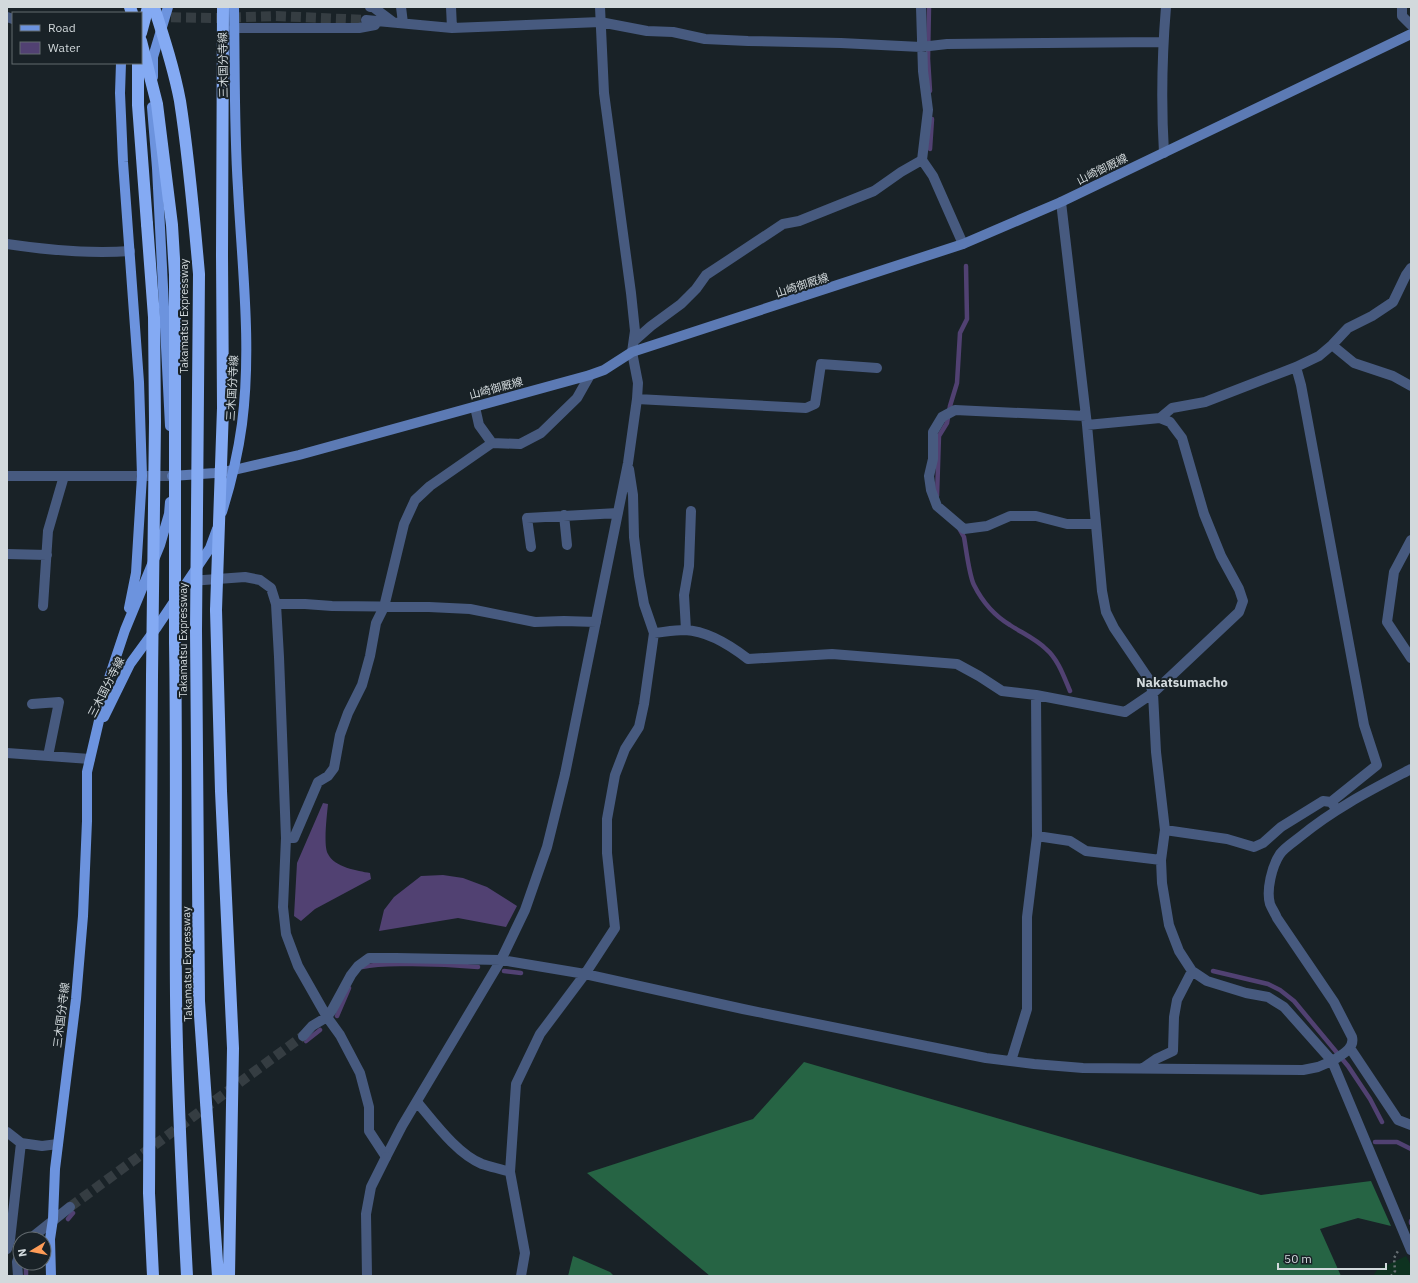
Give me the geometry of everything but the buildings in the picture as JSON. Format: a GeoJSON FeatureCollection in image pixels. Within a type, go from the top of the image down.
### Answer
{"type":"FeatureCollection","features":[{"type":"Feature","properties":{"kind":"highway"},"geometry":{"type":"LineString","coordinates":[[142,29],[148,7]]}},
{"type":"Feature","properties":{"kind":"highway","name":"Takamatsu Expressway"},"geometry":{"type":"LineString","coordinates":[[154,7],[167,46],[179,100],[193,210],[199,274],[196,630],[199,1001],[218,1276]]}},
{"type":"Feature","properties":{"kind":"highway"},"geometry":{"type":"LineString","coordinates":[[223,7],[222,254],[224,408],[216,610],[221,791],[233,1048],[229,1276]]}},
{"type":"Feature","properties":{"kind":"highway","name":"Takamatsu Expressway"},"geometry":{"type":"LineString","coordinates":[[142,45],[157,104],[172,225],[175,275],[176,998],[182,1180],[187,1276]]}},
{"type":"Feature","properties":{"kind":"highway"},"geometry":{"type":"LineString","coordinates":[[138,64],[138,105],[154,317],[155,422],[149,1193],[153,1276]]}},
{"type":"Feature","properties":{"kind":"main road","name":"三木国分寺線"},"geometry":{"type":"LineString","coordinates":[[51,1276],[50,1239],[54,1219],[55,1169],[76,999],[83,916],[87,821],[87,772],[108,678],[125,630],[160,546],[169,514],[172,476],[157,168],[152,108],[153,57],[168,7]]}},
{"type":"Feature","properties":{"kind":"main road","name":"三木国分寺線"},"geometry":{"type":"LineString","coordinates":[[96,733],[130,664],[157,627],[210,548],[221,518],[234,470],[242,423],[246,375],[246,328],[238,187],[234,7]]}},
{"type":"Feature","properties":{"kind":"main road","name":"山崎御厩線"},"geometry":{"type":"LineString","coordinates":[[172,476],[216,474],[298,455],[590,375],[604,370],[632,352],[963,244],[1061,202],[1411,34]]}},
{"type":"Feature","properties":{"kind":"main road"},"geometry":{"type":"LineString","coordinates":[[121,64],[120,92],[139,382],[142,476],[136,573],[125,630]]}},
{"type":"Feature","properties":{"kind":"street"},"geometry":{"type":"LineString","coordinates":[[370,7],[373,7],[398,22]]}},
{"type":"Feature","properties":{"kind":"street"},"geometry":{"type":"LineString","coordinates":[[398,22],[401,7]]}},
{"type":"Feature","properties":{"kind":"street"},"geometry":{"type":"LineString","coordinates":[[451,7],[452,28]]}},
{"type":"Feature","properties":{"kind":"street"},"geometry":{"type":"LineString","coordinates":[[367,1276],[366,1214],[371,1187],[402,1126],[501,960],[524,910],[547,847],[565,774],[628,463],[638,383],[632,352],[635,331],[604,93],[600,7]]}},
{"type":"Feature","properties":{"kind":"street"},"geometry":{"type":"LineString","coordinates":[[921,7],[923,71],[928,110],[922,160],[933,176],[963,244]]}},
{"type":"Feature","properties":{"kind":"street"},"geometry":{"type":"LineString","coordinates":[[1164,153],[1162,128],[1163,42],[1166,7]]}},
{"type":"Feature","properties":{"kind":"street"},"geometry":{"type":"LineString","coordinates":[[1402,7],[1402,16],[1411,25]]}},
{"type":"Feature","properties":{"kind":"street"},"geometry":{"type":"LineString","coordinates":[[366,20],[452,28],[600,22],[647,31],[673,32],[705,39],[841,43],[922,48],[947,44],[1163,42]]}},
{"type":"Feature","properties":{"kind":"street"},"geometry":{"type":"LineString","coordinates":[[234,28],[359,28],[398,22]]}},
{"type":"Feature","properties":{"kind":"street"},"geometry":{"type":"LineString","coordinates":[[634,341],[650,326],[681,304],[696,289],[706,275],[783,224],[798,220],[874,191],[901,172],[922,160]]}},
{"type":"Feature","properties":{"kind":"street"},"geometry":{"type":"LineString","coordinates":[[1061,202],[1087,420],[1102,591],[1106,612],[1114,628],[1148,678],[1153,693],[1156,752],[1165,830],[1161,860],[1162,883],[1169,925],[1179,951],[1192,971],[1207,981],[1246,993],[1268,996],[1284,1007],[1334,1060],[1407,1248]]}},
{"type":"Feature","properties":{"kind":"street"},"geometry":{"type":"LineString","coordinates":[[7,244],[47,249],[111,252],[130,251]]}},
{"type":"Feature","properties":{"kind":"street"},"geometry":{"type":"LineString","coordinates":[[1160,418],[1172,408],[1205,402],[1296,367],[1319,356],[1348,328],[1372,316],[1393,302],[1411,268]]}},
{"type":"Feature","properties":{"kind":"street"},"geometry":{"type":"LineString","coordinates":[[1332,345],[1354,363],[1393,376],[1411,386]]}},
{"type":"Feature","properties":{"kind":"street"},"geometry":{"type":"LineString","coordinates":[[637,399],[806,408],[815,404],[821,364],[877,368]]}},
{"type":"Feature","properties":{"kind":"street"},"geometry":{"type":"LineString","coordinates":[[303,1036],[312,1026],[327,1017],[351,975],[358,966],[369,958],[501,960],[584,974],[743,1009],[986,1058],[1083,1068],[1303,1070],[1318,1067],[1334,1060],[1348,1050],[1353,1041],[1352,1037],[1334,1002],[1277,918],[1270,904],[1269,885],[1280,854],[1316,823],[1377,765],[1364,726],[1302,385],[1296,367]]}},
{"type":"Feature","properties":{"kind":"street"},"geometry":{"type":"LineString","coordinates":[[286,838],[294,838],[318,782],[328,776],[334,768],[340,736],[348,713],[362,685],[370,656],[376,622],[384,607],[404,524],[415,500],[430,486],[492,443],[520,444],[541,433],[577,398],[590,375]]}},
{"type":"Feature","properties":{"kind":"street"},"geometry":{"type":"LineString","coordinates":[[475,407],[479,425],[492,443]]}},
{"type":"Feature","properties":{"kind":"street"},"geometry":{"type":"LineString","coordinates":[[654,633],[686,630],[710,635],[735,649],[748,659],[832,654],[957,664],[1002,691],[1036,695],[1126,712],[1153,693],[1239,612],[1243,601],[1239,589],[1221,556],[1204,514],[1182,438],[1170,422],[1160,418],[1087,420],[955,410],[942,417],[933,432],[933,459],[929,476],[931,490],[937,506],[964,529],[987,526],[1010,516],[1036,516],[1067,524],[1096,524]]}},
{"type":"Feature","properties":{"kind":"street"},"geometry":{"type":"LineString","coordinates":[[521,1276],[525,1252],[510,1172],[516,1084],[540,1034],[584,974],[615,928],[607,854],[607,819],[615,775],[625,749],[639,727],[644,704],[654,633],[644,604],[638,576],[634,537],[633,495],[628,463]]}},
{"type":"Feature","properties":{"kind":"street"},"geometry":{"type":"LineString","coordinates":[[7,476],[172,476]]}},
{"type":"Feature","properties":{"kind":"street"},"geometry":{"type":"LineString","coordinates":[[43,606],[48,531],[64,476]]}},
{"type":"Feature","properties":{"kind":"street"},"geometry":{"type":"LineString","coordinates":[[686,630],[684,595],[689,566],[691,511]]}},
{"type":"Feature","properties":{"kind":"street"},"geometry":{"type":"LineString","coordinates":[[531,547],[527,518],[618,513]]}},
{"type":"Feature","properties":{"kind":"street"},"geometry":{"type":"LineString","coordinates":[[564,515],[567,545]]}},
{"type":"Feature","properties":{"kind":"street"},"geometry":{"type":"LineString","coordinates":[[1411,540],[1394,572],[1387,622],[1411,658]]}},
{"type":"Feature","properties":{"kind":"street"},"geometry":{"type":"LineString","coordinates":[[7,554],[47,555]]}},
{"type":"Feature","properties":{"kind":"street"},"geometry":{"type":"LineString","coordinates":[[188,581],[245,577],[260,580],[271,588],[276,604],[286,838],[283,907],[286,934],[298,966],[327,1017],[340,1035],[360,1073],[369,1107],[369,1131],[386,1157]]}},
{"type":"Feature","properties":{"kind":"street"},"geometry":{"type":"LineString","coordinates":[[276,604],[470,609],[535,622],[596,622]]}},
{"type":"Feature","properties":{"kind":"street"},"geometry":{"type":"LineString","coordinates":[[1011,1061],[1027,1009],[1027,918],[1037,836],[1036,695]]}},
{"type":"Feature","properties":{"kind":"street"},"geometry":{"type":"LineString","coordinates":[[32,704],[59,702],[48,756]]}},
{"type":"Feature","properties":{"kind":"street"},"geometry":{"type":"LineString","coordinates":[[7,753],[90,759]]}},
{"type":"Feature","properties":{"kind":"street"},"geometry":{"type":"LineString","coordinates":[[1334,806],[1411,769]]}},
{"type":"Feature","properties":{"kind":"street"},"geometry":{"type":"LineString","coordinates":[[1165,830],[1227,839],[1254,847],[1263,843],[1281,827],[1323,800],[1334,806]]}},
{"type":"Feature","properties":{"kind":"street"},"geometry":{"type":"LineString","coordinates":[[1037,836],[1070,841],[1086,851],[1161,860]]}},
{"type":"Feature","properties":{"kind":"street"},"geometry":{"type":"LineString","coordinates":[[1144,1068],[1156,1059],[1173,1051],[1174,1017],[1177,1000],[1192,971]]}},
{"type":"Feature","properties":{"kind":"street"},"geometry":{"type":"LineString","coordinates":[[1348,1050],[1398,1120],[1411,1125]]}},
{"type":"Feature","properties":{"kind":"street"},"geometry":{"type":"LineString","coordinates":[[416,1102],[457,1148],[481,1163],[510,1172]]}},
{"type":"Feature","properties":{"kind":"street"},"geometry":{"type":"LineString","coordinates":[[7,1132],[21,1143],[42,1146],[58,1144]]}},
{"type":"Feature","properties":{"kind":"street"},"geometry":{"type":"LineString","coordinates":[[7,1249],[10,1240],[21,1143]]}},
{"type":"Feature","properties":{"kind":"street"},"geometry":{"type":"LineString","coordinates":[[40,1231],[70,1207]]}},
{"type":"Feature","properties":{"kind":"path"},"geometry":{"type":"LineString","coordinates":[[1391,1276],[1395,1271],[1394,1258],[1407,1248]]}},
{"type":"Feature","properties":{"kind":"green space"},"geometry":{"type":"Polygon","coordinates":[[[804,1062],[1261,1195],[1371,1181],[1391,1226],[1358,1218],[1320,1229],[1341,1276],[710,1276],[587,1173],[753,1119],[804,1062]]]}},
{"type":"Feature","properties":{"kind":"green space"},"geometry":{"type":"Polygon","coordinates":[[[573,1256],[610,1272],[614,1276],[568,1276],[573,1256]]]}},
{"type":"Feature","properties":{"kind":"green space"},"geometry":{"type":"Polygon","coordinates":[[[1406,1256],[1411,1265],[1411,1276],[1373,1276],[1377,1270],[1406,1256]]]}},
{"type":"Feature","properties":{"kind":"water"},"geometry":{"type":"Polygon","coordinates":[[[323,803],[328,804],[326,844],[328,854],[335,862],[341,865],[353,870],[370,873],[371,879],[315,909],[301,921],[294,916],[297,863],[323,803]]]}},
{"type":"Feature","properties":{"kind":"water"},"geometry":{"type":"Polygon","coordinates":[[[443,875],[463,878],[487,887],[517,906],[506,927],[458,918],[379,931],[384,910],[394,897],[421,876],[443,875]]]}},
{"type":"Feature","properties":{"kind":"waterway"},"geometry":{"type":"LineString","coordinates":[[929,7],[928,59],[930,91]]}},
{"type":"Feature","properties":{"kind":"waterway"},"geometry":{"type":"LineString","coordinates":[[930,149],[932,119]]}},
{"type":"Feature","properties":{"kind":"waterway"},"geometry":{"type":"LineString","coordinates":[[937,496],[939,436],[947,423],[950,406],[957,383],[960,333],[967,319],[966,266]]}},
{"type":"Feature","properties":{"kind":"waterway"},"geometry":{"type":"LineString","coordinates":[[960,530],[964,537],[972,581],[981,597],[989,608],[999,617],[1038,642],[1050,653],[1060,668],[1070,691]]}},
{"type":"Feature","properties":{"kind":"waterway"},"geometry":{"type":"LineString","coordinates":[[362,967],[394,964],[437,964],[478,967]]}},
{"type":"Feature","properties":{"kind":"waterway"},"geometry":{"type":"LineString","coordinates":[[504,971],[521,973]]}},
{"type":"Feature","properties":{"kind":"waterway"},"geometry":{"type":"LineString","coordinates":[[1213,971],[1268,984],[1280,990],[1294,1001],[1348,1066],[1370,1099],[1382,1122]]}},
{"type":"Feature","properties":{"kind":"waterway"},"geometry":{"type":"LineString","coordinates":[[337,1016],[349,988]]}},
{"type":"Feature","properties":{"kind":"waterway"},"geometry":{"type":"LineString","coordinates":[[306,1041],[320,1030]]}},
{"type":"Feature","properties":{"kind":"waterway"},"geometry":{"type":"LineString","coordinates":[[1375,1142],[1397,1142],[1411,1149]]}},
{"type":"Feature","properties":{"kind":"waterway"},"geometry":{"type":"LineString","coordinates":[[68,1219],[73,1213]]}},
{"type":"Feature","properties":{"kind":"waterway"},"geometry":{"type":"LineString","coordinates":[[26,1271],[26,1276]]}},
{"type":"Feature","properties":{"kind":"tunnel"},"geometry":{"type":"LineString","coordinates":[[156,17],[214,18],[276,16],[366,20]]}},
{"type":"Feature","properties":{"kind":"tunnel"},"geometry":{"type":"LineString","coordinates":[[70,1207],[303,1036]]}},
{"type":"Feature","properties":{"kind":"district","name":"Nakatsumacho"},"geometry":{"type":"Point","coordinates":[1182,682]}}]}
